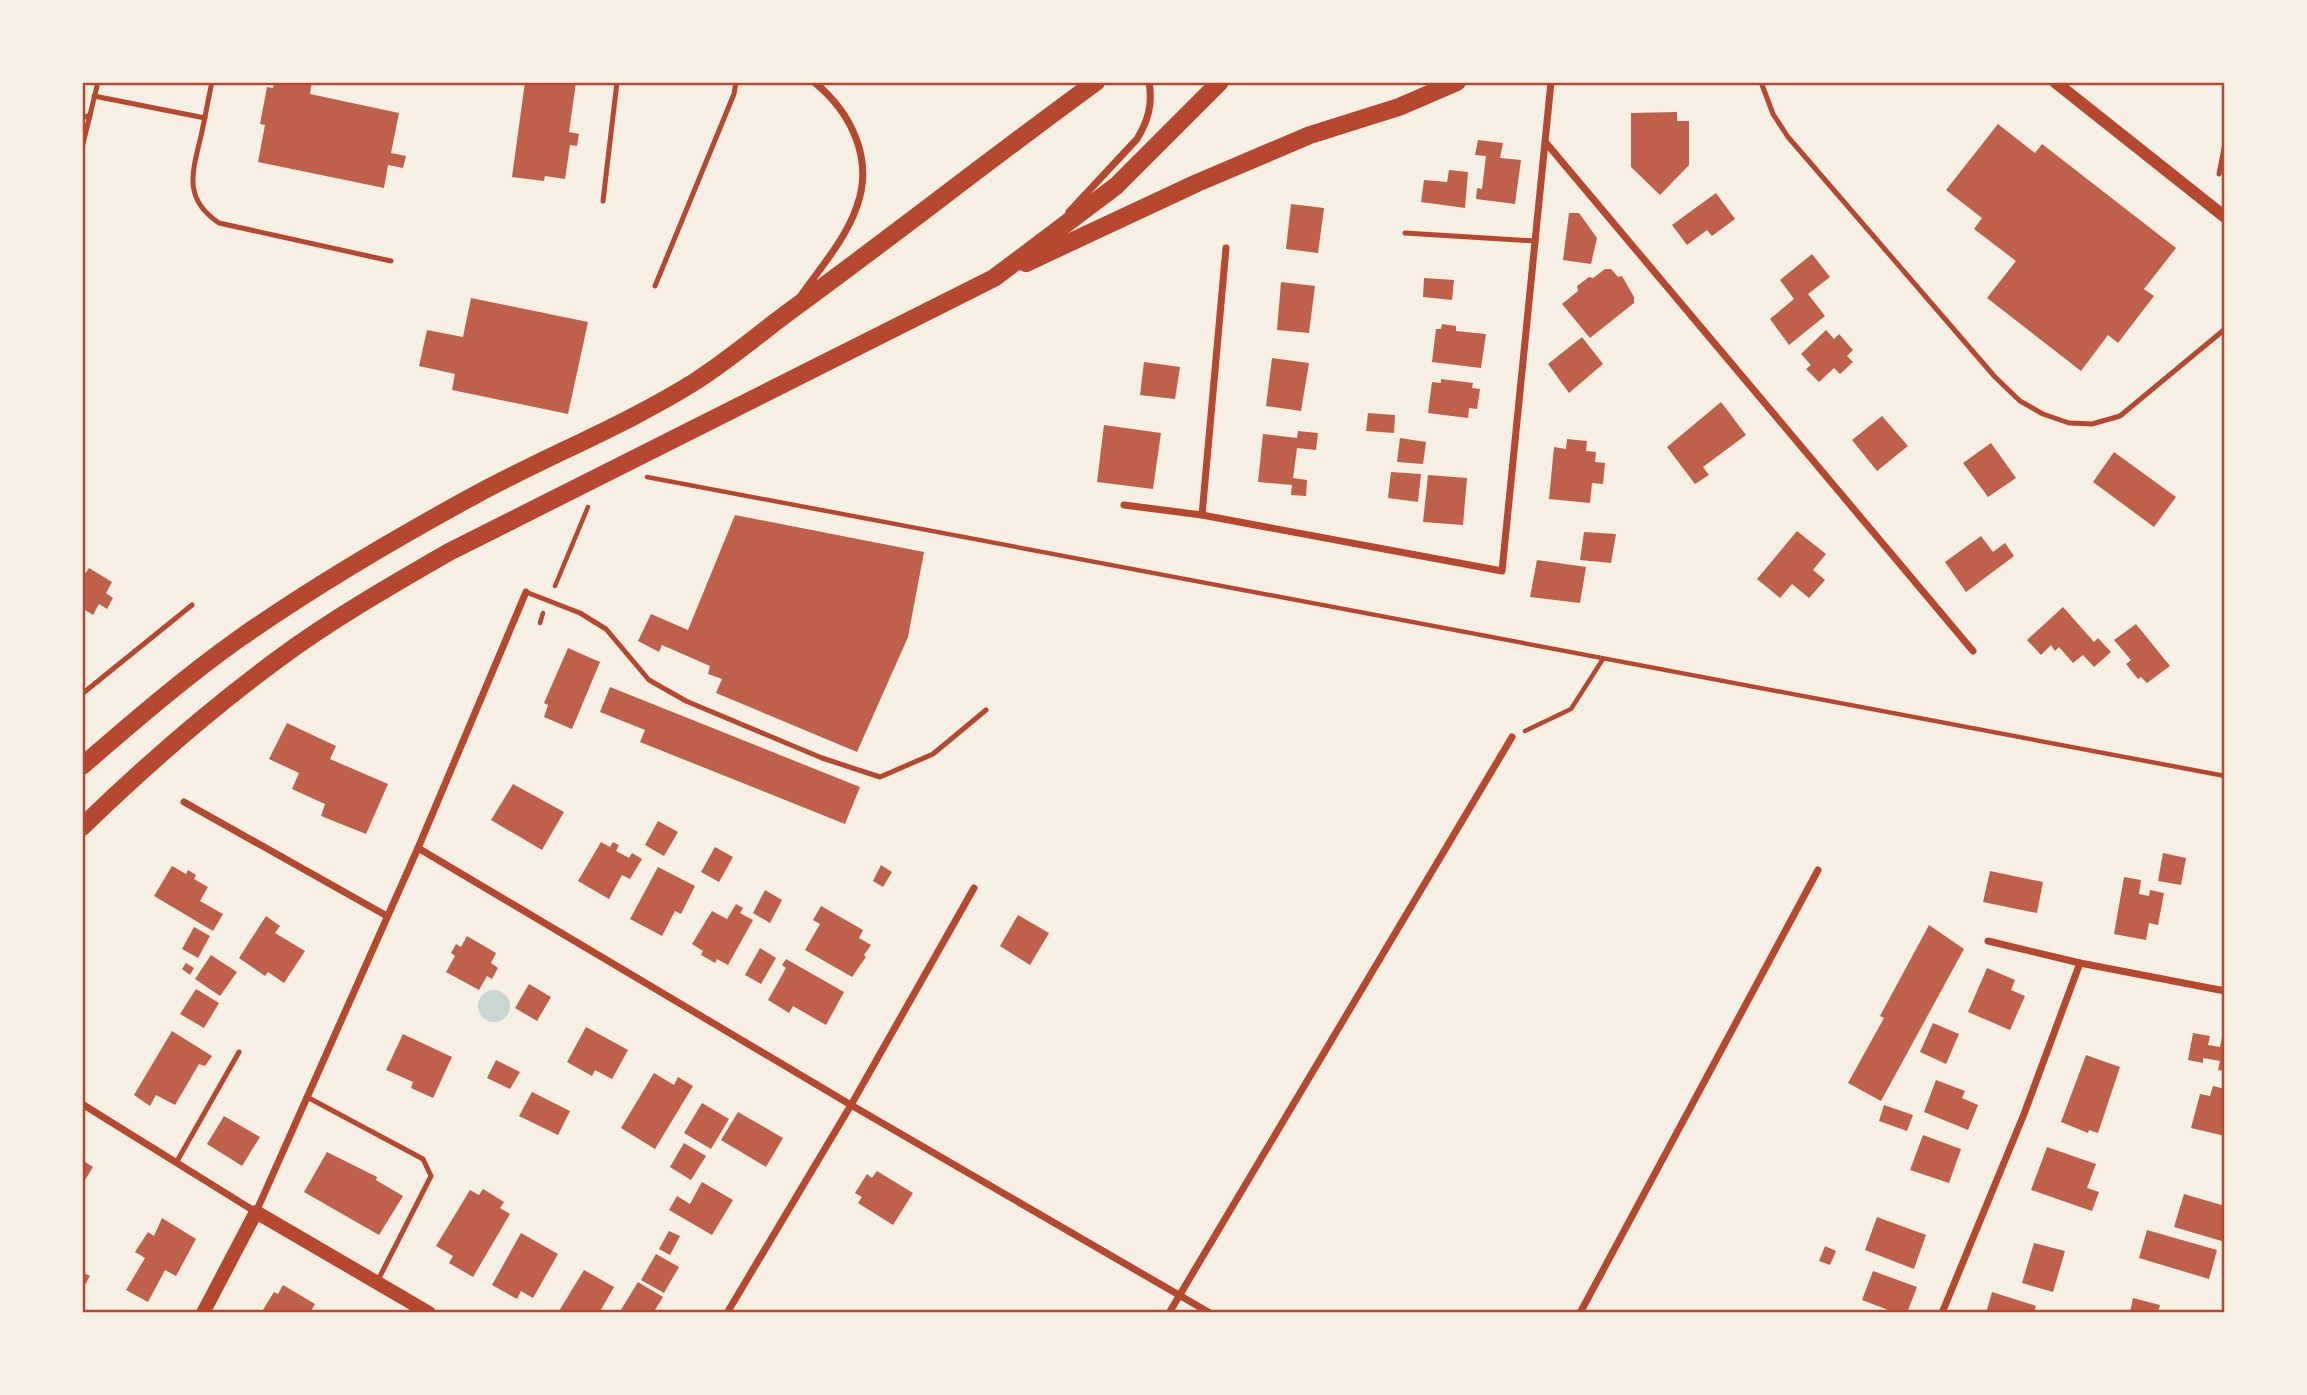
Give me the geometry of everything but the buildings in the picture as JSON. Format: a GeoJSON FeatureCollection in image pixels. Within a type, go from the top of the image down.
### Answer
{"type":"FeatureCollection","features":[{"type":"Feature","properties":{"kind":"main road"},"geometry":{"type":"LineString","coordinates":[[82,766],[174,688],[304,596],[478,494],[647,410],[698,379],[1096,82]]}},
{"type":"Feature","properties":{"kind":"main road"},"geometry":{"type":"LineString","coordinates":[[994,278],[1116,186],[1220,82]]}},
{"type":"Feature","properties":{"kind":"main road"},"geometry":{"type":"LineString","coordinates":[[82,827],[135,776],[219,704],[284,656],[377,594],[449,552],[994,278],[1197,183],[1310,135],[1399,107],[1457,82]]}},
{"type":"Feature","properties":{"kind":"main road"},"geometry":{"type":"LineString","coordinates":[[202,1313],[256,1212],[429,1313]]}},
{"type":"Feature","properties":{"kind":"street"},"geometry":{"type":"LineString","coordinates":[[789,312],[846,230],[857,208],[863,187],[862,157],[852,128],[839,108],[814,82]]}},
{"type":"Feature","properties":{"kind":"street"},"geometry":{"type":"LineString","coordinates":[[1029,252],[1137,139],[1149,112],[1149,82]]}},
{"type":"Feature","properties":{"kind":"street"},"geometry":{"type":"LineString","coordinates":[[1124,505],[1202,515],[1502,571],[1552,82]]}},
{"type":"Feature","properties":{"kind":"street"},"geometry":{"type":"LineString","coordinates":[[2055,82],[2225,216]]}},
{"type":"Feature","properties":{"kind":"street"},"geometry":{"type":"LineString","coordinates":[[1547,144],[1973,651]]}},
{"type":"Feature","properties":{"kind":"street"},"geometry":{"type":"LineString","coordinates":[[1202,515],[1226,248]]}},
{"type":"Feature","properties":{"kind":"street"},"geometry":{"type":"LineString","coordinates":[[82,1104],[256,1212],[418,848],[526,592]]}},
{"type":"Feature","properties":{"kind":"street"},"geometry":{"type":"LineString","coordinates":[[1170,1313],[1512,737]]}},
{"type":"Feature","properties":{"kind":"street"},"geometry":{"type":"LineString","coordinates":[[184,802],[387,916]]}},
{"type":"Feature","properties":{"kind":"street"},"geometry":{"type":"LineString","coordinates":[[418,848],[851,1105],[1210,1313]]}},
{"type":"Feature","properties":{"kind":"street"},"geometry":{"type":"LineString","coordinates":[[1580,1313],[1818,870]]}},
{"type":"Feature","properties":{"kind":"street"},"geometry":{"type":"LineString","coordinates":[[727,1313],[851,1105],[974,888]]}},
{"type":"Feature","properties":{"kind":"street"},"geometry":{"type":"LineString","coordinates":[[1988,941],[2080,963],[2225,991]]}},
{"type":"Feature","properties":{"kind":"street"},"geometry":{"type":"LineString","coordinates":[[1942,1313],[2024,1114],[2080,963]]}},
{"type":"Feature","properties":{"kind":"lane"},"geometry":{"type":"LineString","coordinates":[[82,148],[98,82]]}},
{"type":"Feature","properties":{"kind":"lane"},"geometry":{"type":"LineString","coordinates":[[212,82],[191,177],[195,196],[203,213],[219,223],[391,261]]}},
{"type":"Feature","properties":{"kind":"lane"},"geometry":{"type":"LineString","coordinates":[[603,201],[617,82]]}},
{"type":"Feature","properties":{"kind":"lane"},"geometry":{"type":"LineString","coordinates":[[655,286],[734,94],[736,82]]}},
{"type":"Feature","properties":{"kind":"lane"},"geometry":{"type":"LineString","coordinates":[[1761,82],[1773,114],[1788,137],[1995,377],[2020,401],[2043,414],[2069,423],[2092,424],[2120,416],[2225,329]]}},
{"type":"Feature","properties":{"kind":"lane"},"geometry":{"type":"LineString","coordinates":[[94,96],[205,118]]}},
{"type":"Feature","properties":{"kind":"lane"},"geometry":{"type":"LineString","coordinates":[[82,118],[90,115]]}},
{"type":"Feature","properties":{"kind":"lane"},"geometry":{"type":"LineString","coordinates":[[2219,174],[2225,144]]}},
{"type":"Feature","properties":{"kind":"lane"},"geometry":{"type":"LineString","coordinates":[[1405,233],[1536,241]]}},
{"type":"Feature","properties":{"kind":"lane"},"geometry":{"type":"LineString","coordinates":[[526,592],[580,613],[606,629],[649,680],[686,701],[822,758],[880,777],[933,754],[986,710]]}},
{"type":"Feature","properties":{"kind":"lane"},"geometry":{"type":"LineString","coordinates":[[82,694],[192,605]]}},
{"type":"Feature","properties":{"kind":"lane"},"geometry":{"type":"LineString","coordinates":[[176,1163],[239,1052]]}},
{"type":"Feature","properties":{"kind":"lane"},"geometry":{"type":"LineString","coordinates":[[307,1097],[423,1159],[431,1176],[377,1282]]}},
{"type":"Feature","properties":{"kind":"path"},"geometry":{"type":"LineString","coordinates":[[647,477],[2225,776]]}},
{"type":"Feature","properties":{"kind":"path"},"geometry":{"type":"LineString","coordinates":[[540,623],[589,506]]}},
{"type":"Feature","properties":{"kind":"path"},"geometry":{"type":"LineString","coordinates":[[1512,737],[1571,709],[1604,659]]}},
{"type":"Feature","properties":{"kind":"shaded area"},"geometry":{"type":"Polygon","coordinates":[[[494,990],[506,994],[510,1006],[506,1018],[494,1022],[482,1018],[478,1006],[482,994],[494,990]]]}}]}
